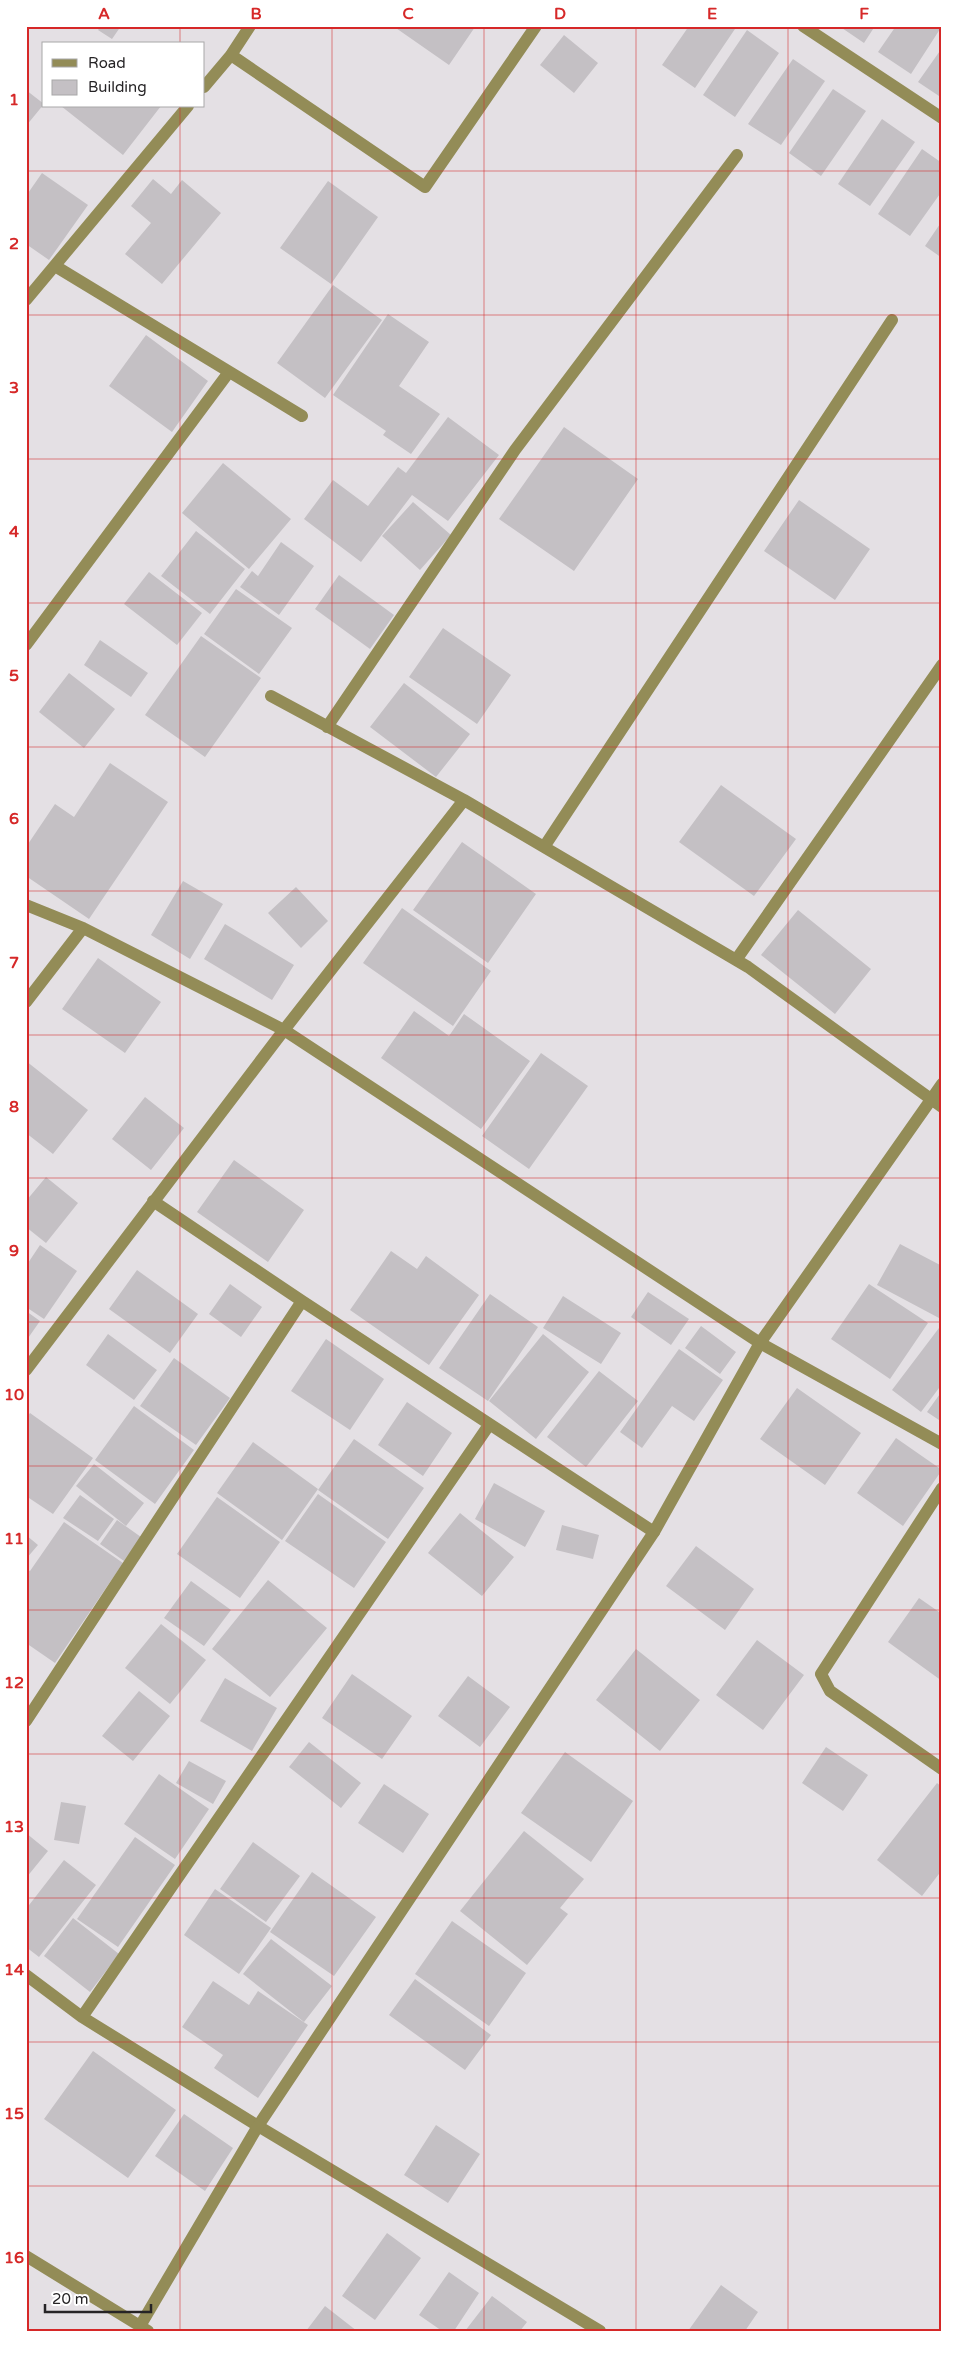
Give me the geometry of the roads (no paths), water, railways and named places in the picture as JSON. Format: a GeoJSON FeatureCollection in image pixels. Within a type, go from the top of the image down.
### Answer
{"type":"FeatureCollection","features":[{"type":"Feature","properties":{"kind":"street"},"geometry":{"type":"LineString","coordinates":[[205,86],[250,26]]}},
{"type":"Feature","properties":{"kind":"street"},"geometry":{"type":"LineString","coordinates":[[230,55],[425,187],[536,26]]}},
{"type":"Feature","properties":{"kind":"street"},"geometry":{"type":"LineString","coordinates":[[803,26],[942,118]]}},
{"type":"Feature","properties":{"kind":"street"},"geometry":{"type":"LineString","coordinates":[[26,300],[186,108]]}},
{"type":"Feature","properties":{"kind":"street"},"geometry":{"type":"LineString","coordinates":[[327,727],[515,450],[737,155]]}},
{"type":"Feature","properties":{"kind":"street"},"geometry":{"type":"LineString","coordinates":[[55,266],[302,416]]}},
{"type":"Feature","properties":{"kind":"street"},"geometry":{"type":"LineString","coordinates":[[544,847],[892,320]]}},
{"type":"Feature","properties":{"kind":"street"},"geometry":{"type":"LineString","coordinates":[[26,645],[229,372]]}},
{"type":"Feature","properties":{"kind":"street"},"geometry":{"type":"LineString","coordinates":[[736,960],[942,664]]}},
{"type":"Feature","properties":{"kind":"street"},"geometry":{"type":"LineString","coordinates":[[271,696],[464,800],[736,960],[936,1104]]}},
{"type":"Feature","properties":{"kind":"street"},"geometry":{"type":"LineString","coordinates":[[26,1370],[284,1030],[464,800]]}},
{"type":"Feature","properties":{"kind":"street"},"geometry":{"type":"LineString","coordinates":[[26,905],[84,928],[284,1030],[760,1343],[942,1444]]}},
{"type":"Feature","properties":{"kind":"street"},"geometry":{"type":"LineString","coordinates":[[26,1002],[84,928]]}},
{"type":"Feature","properties":{"kind":"street"},"geometry":{"type":"LineString","coordinates":[[26,2256],[144,2328],[258,2126],[654,1532],[760,1343],[936,1104],[942,1084]]}},
{"type":"Feature","properties":{"kind":"street"},"geometry":{"type":"LineString","coordinates":[[153,1201],[302,1302],[654,1532]]}},
{"type":"Feature","properties":{"kind":"street"},"geometry":{"type":"LineString","coordinates":[[26,1721],[302,1302]]}},
{"type":"Feature","properties":{"kind":"street"},"geometry":{"type":"LineString","coordinates":[[82,2017],[489,1425]]}},
{"type":"Feature","properties":{"kind":"street"},"geometry":{"type":"LineString","coordinates":[[942,1488],[821,1674],[830,1691],[942,1769]]}},
{"type":"Feature","properties":{"kind":"street"},"geometry":{"type":"LineString","coordinates":[[26,1975],[82,2017],[258,2126],[600,2331]]}}]}
